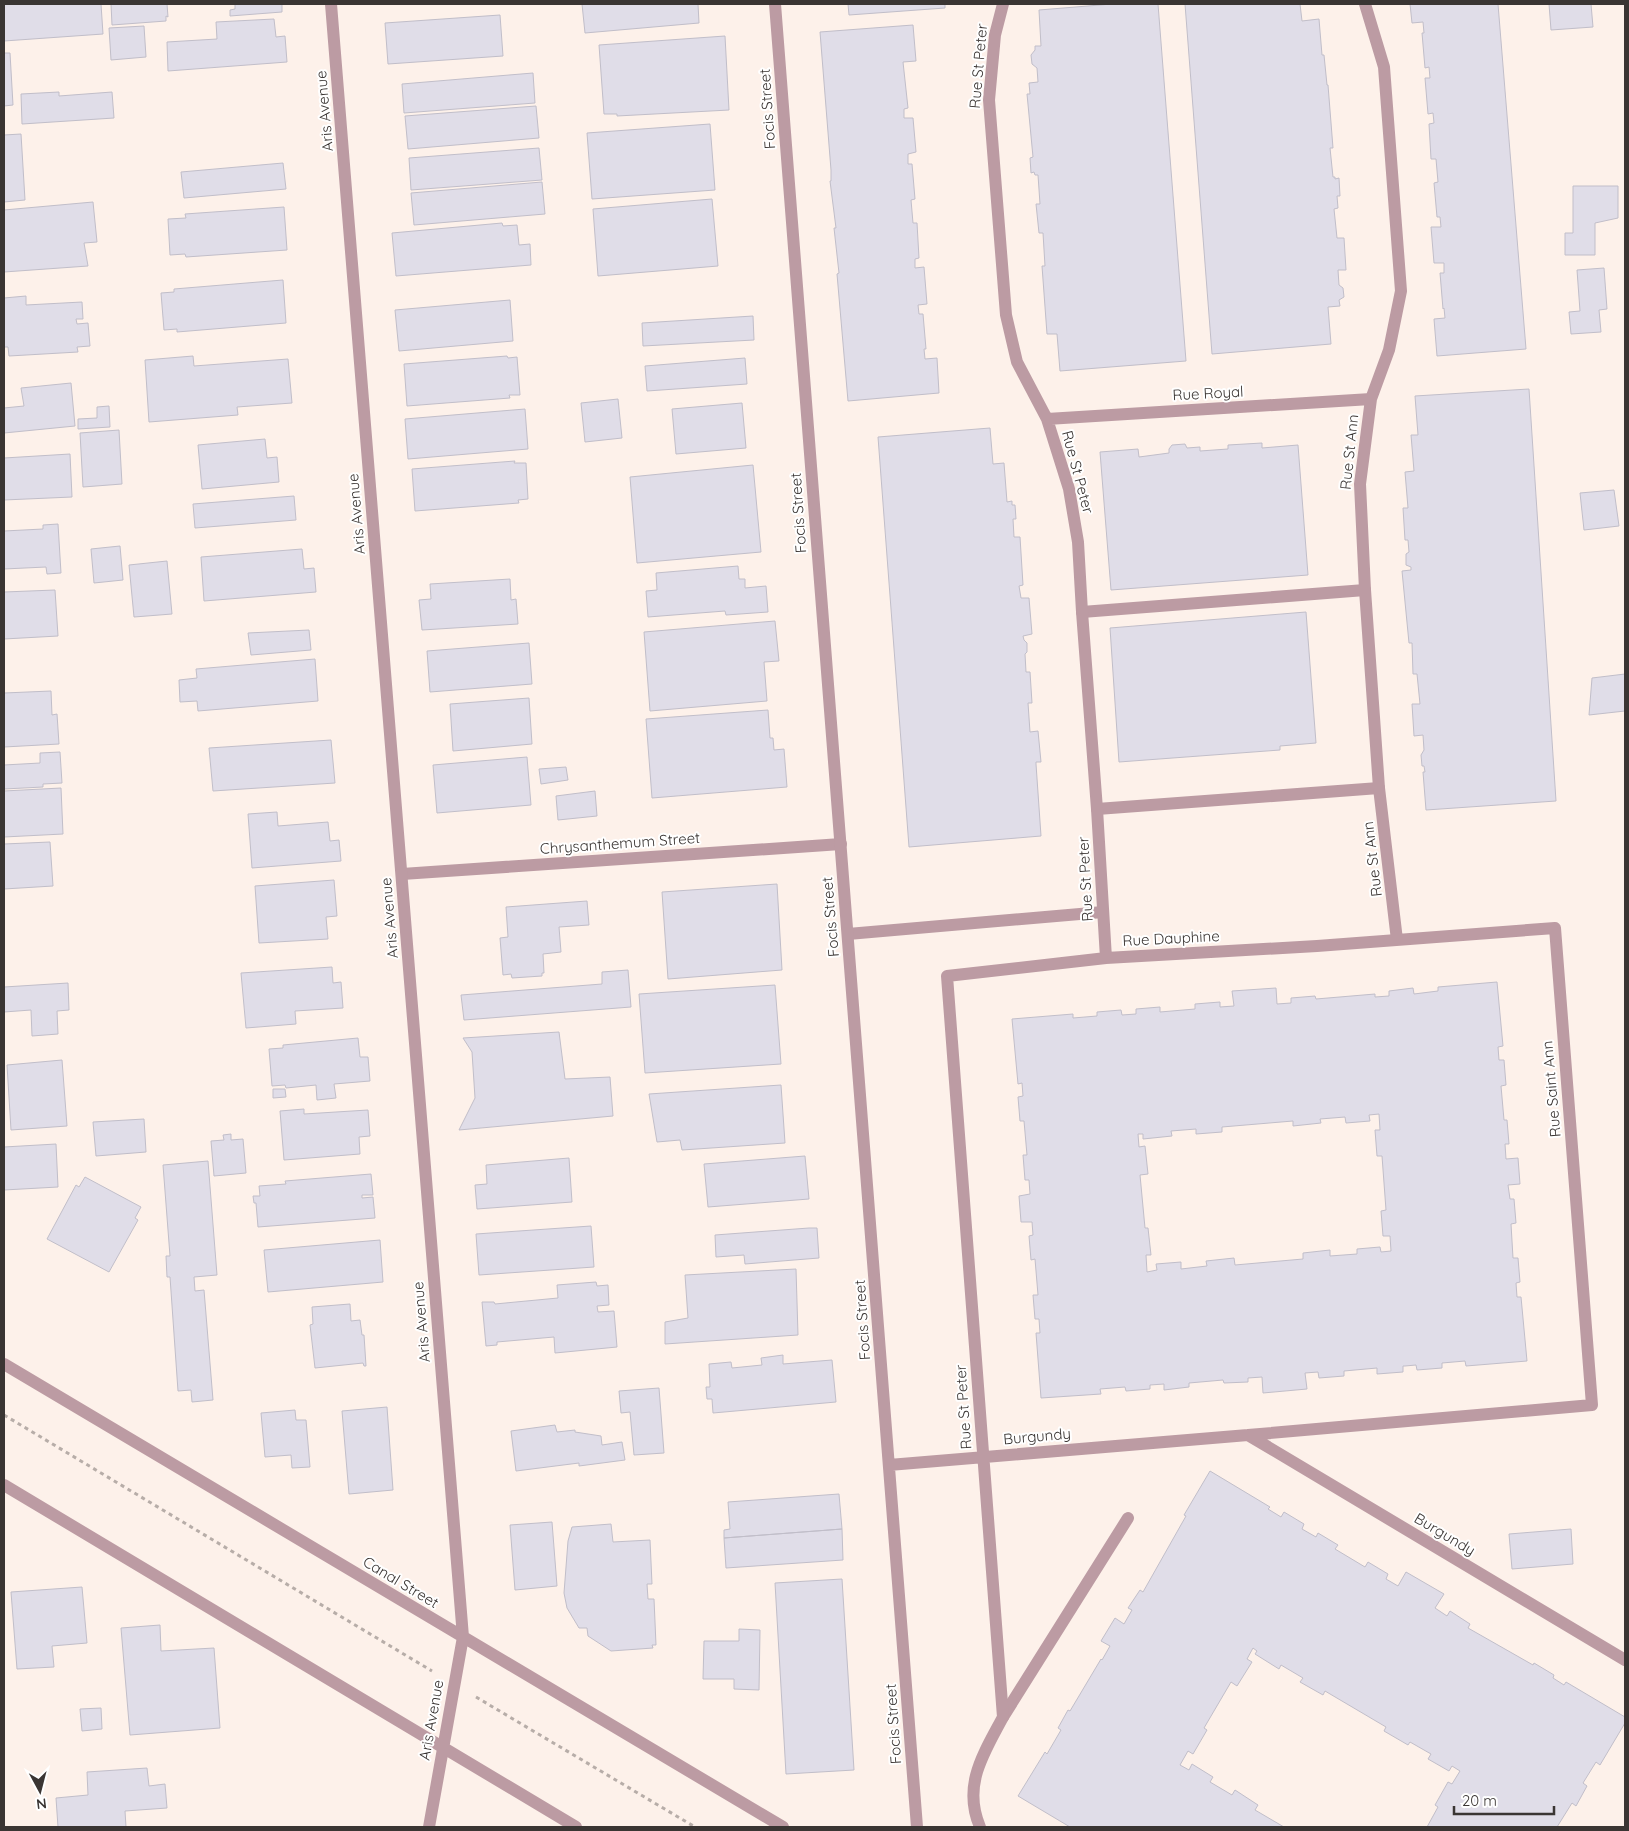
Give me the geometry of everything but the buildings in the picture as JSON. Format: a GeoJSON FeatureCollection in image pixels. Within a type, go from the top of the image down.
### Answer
{"type":"FeatureCollection","features":[{"type":"Feature","properties":{"kind":"street","name":"Aris Avenue"},"geometry":{"type":"LineString","coordinates":[[331,4],[462,1637],[429,1827]]}},
{"type":"Feature","properties":{"kind":"street","name":"Focis Street"},"geometry":{"type":"LineString","coordinates":[[775,4],[917,1827]]}},
{"type":"Feature","properties":{"kind":"street","name":"Rue St Peter"},"geometry":{"type":"LineString","coordinates":[[1003,4],[995,35],[988,100],[1006,315],[1017,362],[1047,419],[1069,489],[1078,542],[1106,958]]}},
{"type":"Feature","properties":{"kind":"street","name":"Rue St Ann"},"geometry":{"type":"LineString","coordinates":[[1365,4],[1384,67],[1401,291],[1389,350],[1372,399],[1360,484],[1365,590],[1379,788],[1397,940]]}},
{"type":"Feature","properties":{"kind":"street","name":"Rue Royal"},"geometry":{"type":"LineString","coordinates":[[1047,419],[1372,399]]}},
{"type":"Feature","properties":{"kind":"street"},"geometry":{"type":"LineString","coordinates":[[1082,612],[1365,590]]}},
{"type":"Feature","properties":{"kind":"street"},"geometry":{"type":"LineString","coordinates":[[1097,809],[1379,788]]}},
{"type":"Feature","properties":{"kind":"street","name":"Chrysanthemum Street"},"geometry":{"type":"LineString","coordinates":[[402,874],[841,844]]}},
{"type":"Feature","properties":{"kind":"street"},"geometry":{"type":"LineString","coordinates":[[848,934],[1103,912]]}},
{"type":"Feature","properties":{"kind":"street","name":"Rue Saint Ann"},"geometry":{"type":"LineString","coordinates":[[1397,940],[1555,928],[1592,1405]]}},
{"type":"Feature","properties":{"kind":"street","name":"Rue Dauphine"},"geometry":{"type":"LineString","coordinates":[[947,976],[1106,958],[1397,940]]}},
{"type":"Feature","properties":{"kind":"street","name":"Rue St Peter"},"geometry":{"type":"LineString","coordinates":[[947,976],[1003,1717]]}},
{"type":"Feature","properties":{"kind":"street","name":"Canal Street"},"geometry":{"type":"LineString","coordinates":[[4,1364],[783,1827]]}},
{"type":"Feature","properties":{"kind":"street","name":"Burgundy"},"geometry":{"type":"LineString","coordinates":[[889,1465],[1592,1405]]}},
{"type":"Feature","properties":{"kind":"street","name":"Burgundy"},"geometry":{"type":"LineString","coordinates":[[1248,1435],[1625,1660]]}},
{"type":"Feature","properties":{"kind":"street"},"geometry":{"type":"LineString","coordinates":[[4,1485],[576,1827]]}},
{"type":"Feature","properties":{"kind":"street"},"geometry":{"type":"LineString","coordinates":[[980,1827],[972,1794],[977,1767],[1003,1717],[1128,1518]]}},
{"type":"Feature","properties":{"kind":"path"},"geometry":{"type":"LineString","coordinates":[[4,1415],[695,1827]]}}]}
